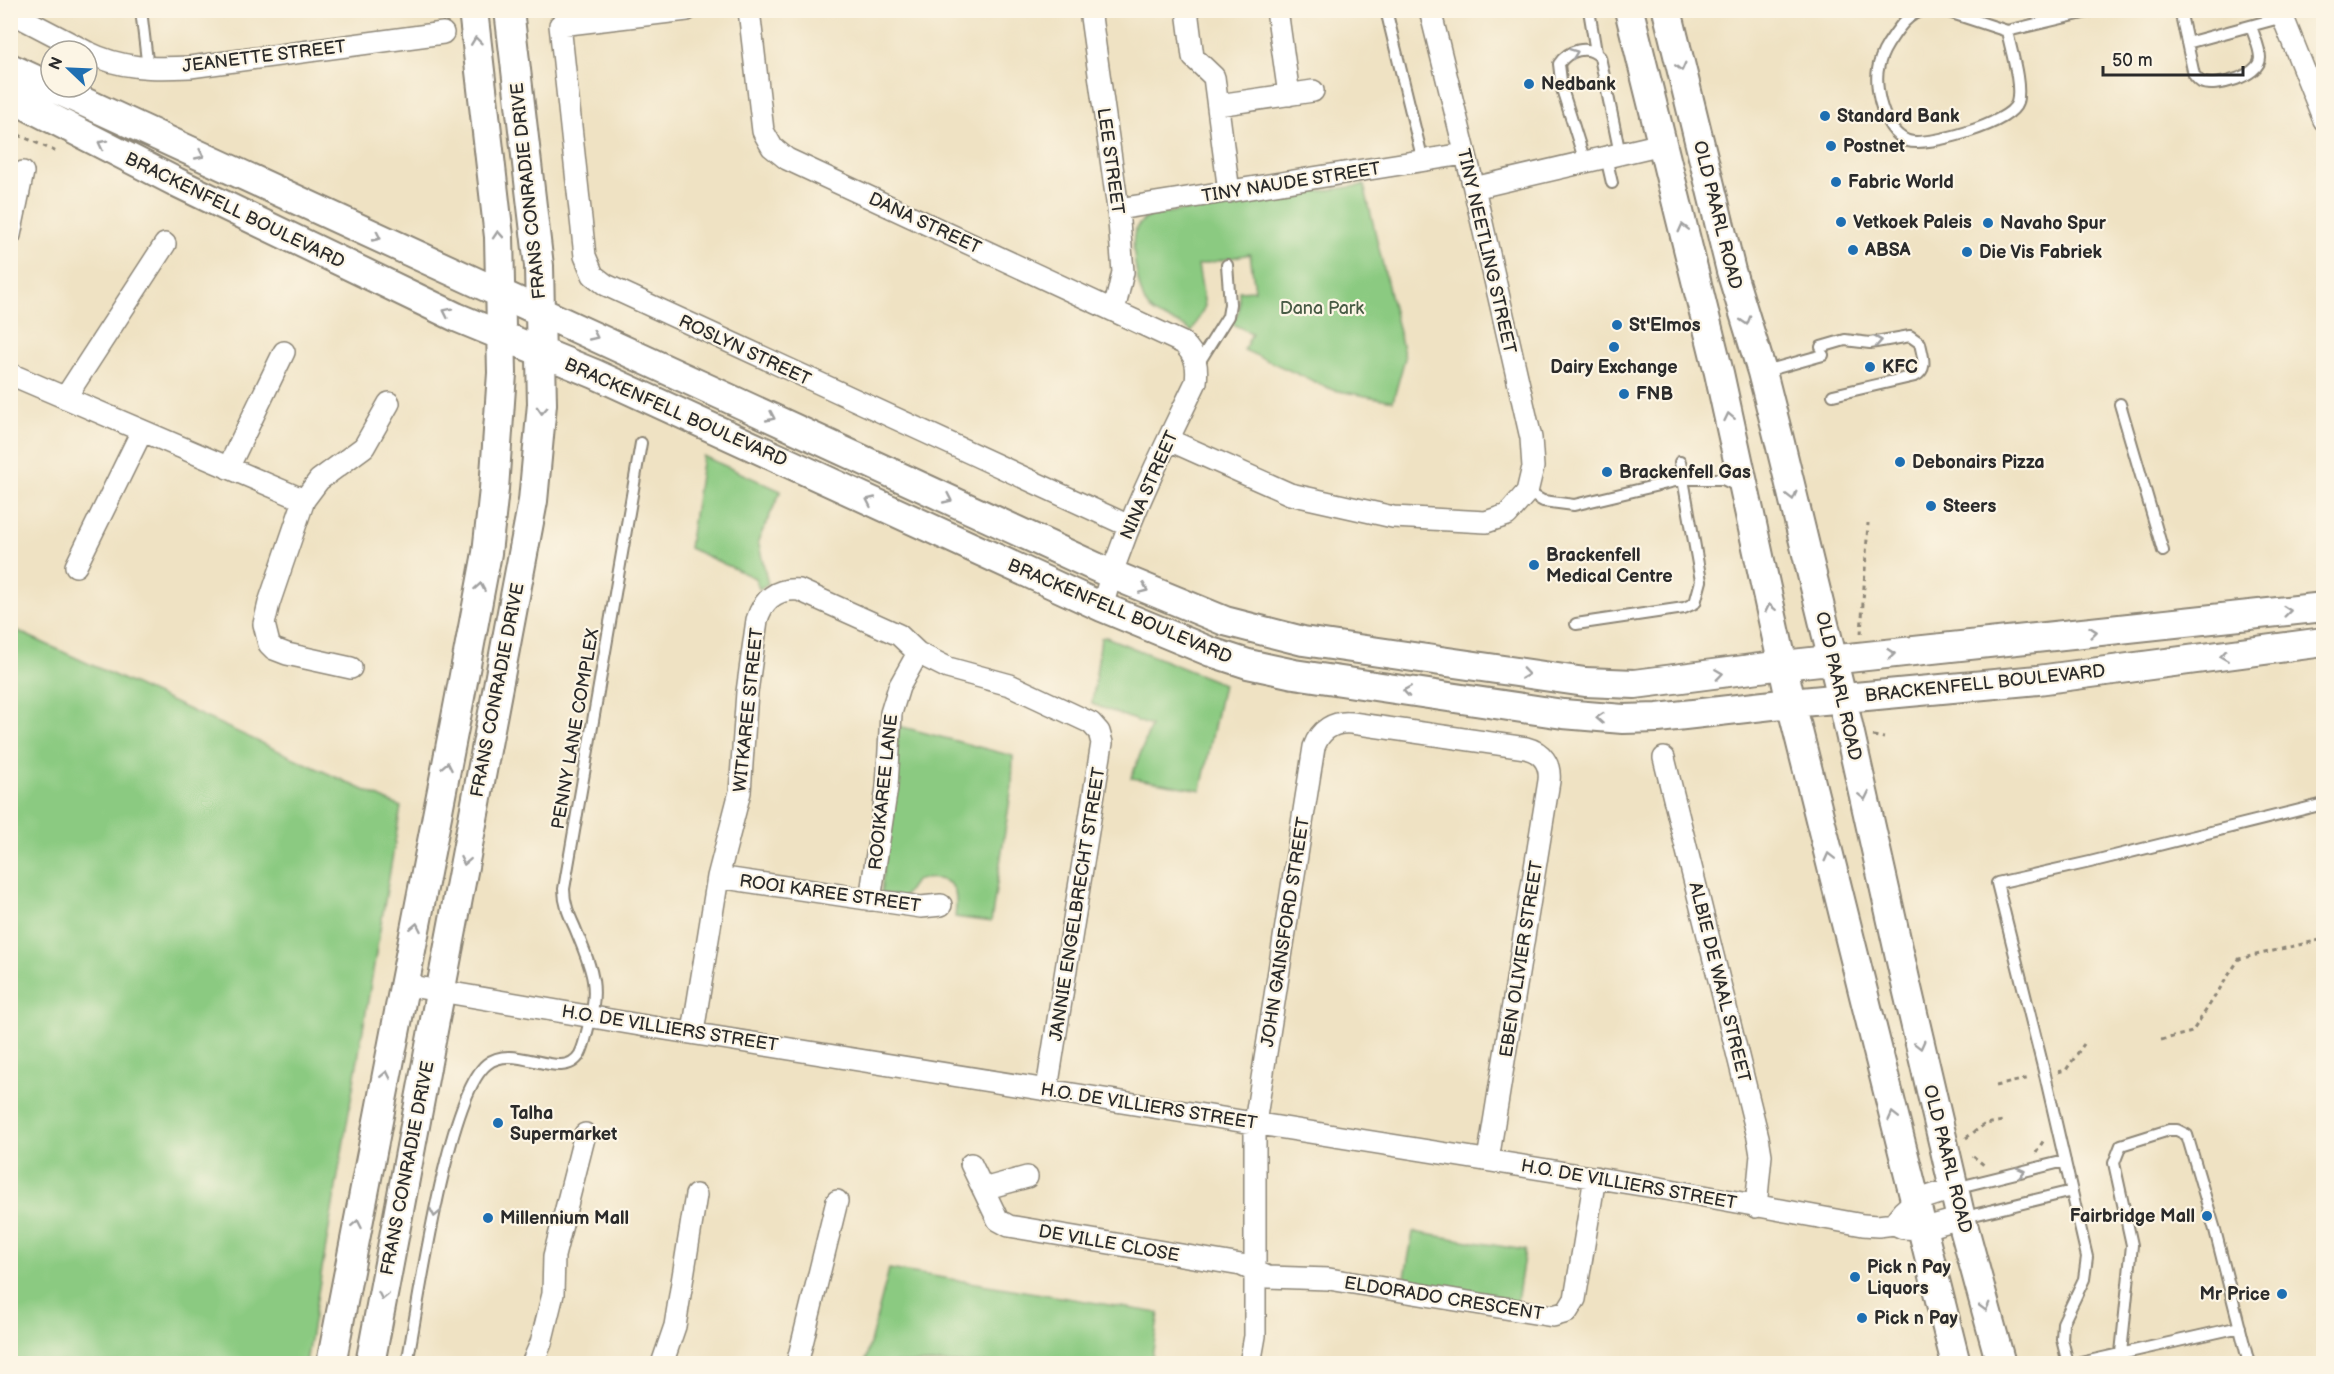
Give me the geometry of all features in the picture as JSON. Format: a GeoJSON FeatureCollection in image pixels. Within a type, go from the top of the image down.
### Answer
{"type":"FeatureCollection","features":[{"type":"Feature","properties":{"kind":"street","name":"FRANS CONRADIE DRIVE"},"geometry":{"type":"LineString","coordinates":[[331,1364],[487,553],[499,432],[502,373],[499,237],[472,10]]}},
{"type":"Feature","properties":{"kind":"street","name":"FRANS CONRADIE DRIVE"},"geometry":{"type":"LineString","coordinates":[[370,1364],[533,501],[542,404],[538,258],[509,10]]}},
{"type":"Feature","properties":{"kind":"street","name":"ROSLYN STREET"},"geometry":{"type":"LineString","coordinates":[[687,10],[560,25],[585,256],[593,275],[606,285],[1129,526]]}},
{"type":"Feature","properties":{"kind":"street","name":"DANA STREET"},"geometry":{"type":"LineString","coordinates":[[749,10],[763,131],[772,147],[787,159],[1183,344],[1191,351],[1198,364]]}},
{"type":"Feature","properties":{"kind":"street","name":"LEE STREET"},"geometry":{"type":"LineString","coordinates":[[1090,10],[1118,209],[1123,272],[1114,311]]}},
{"type":"Feature","properties":{"kind":"street"},"geometry":{"type":"LineString","coordinates":[[1187,10],[1193,57],[1214,77],[1229,192]]}},
{"type":"Feature","properties":{"kind":"street"},"geometry":{"type":"LineString","coordinates":[[1277,10],[1289,95]]}},
{"type":"Feature","properties":{"kind":"street","name":"TINY NEETLING STREET"},"geometry":{"type":"LineString","coordinates":[[1430,10],[1474,188],[1531,438],[1533,467],[1527,492]]}},
{"type":"Feature","properties":{"kind":"street","name":"OLD PAARL ROAD"},"geometry":{"type":"LineString","coordinates":[[1629,10],[1719,373],[1791,703],[1915,1201],[1907,1226],[1956,1364]]}},
{"type":"Feature","properties":{"kind":"street","name":"OLD PAARL ROAD"},"geometry":{"type":"LineString","coordinates":[[1667,10],[1731,271],[1762,372],[1842,698],[1906,988],[1961,1218],[2001,1364]]}},
{"type":"Feature","properties":{"kind":"street","name":"JEANETTE STREET"},"geometry":{"type":"LineString","coordinates":[[10,12],[63,39]]}},
{"type":"Feature","properties":{"kind":"street"},"geometry":{"type":"LineString","coordinates":[[2281,14],[2324,120]]}},
{"type":"Feature","properties":{"kind":"street","name":"JEANETTE STREET"},"geometry":{"type":"LineString","coordinates":[[99,56],[114,62],[148,69],[190,67],[443,33]]}},
{"type":"Feature","properties":{"kind":"street","name":"BRACKENFELL BOULEVARD"},"geometry":{"type":"LineString","coordinates":[[10,68],[1111,574],[1197,611],[1261,632],[1303,641],[1585,682],[1614,684],[1663,682],[1783,665],[2324,607]]}},
{"type":"Feature","properties":{"kind":"street"},"geometry":{"type":"LineString","coordinates":[[1218,105],[1313,91]]}},
{"type":"Feature","properties":{"kind":"street","name":"BRACKENFELL BOULEVARD"},"geometry":{"type":"LineString","coordinates":[[10,97],[176,183],[456,317],[541,352],[1102,607],[1182,641],[1248,664],[1294,674],[1563,714],[1623,719],[1658,718],[2038,680],[2324,642]]}},
{"type":"Feature","properties":{"kind":"street"},"geometry":{"type":"LineString","coordinates":[[1474,188],[1662,144]]}},
{"type":"Feature","properties":{"kind":"street","name":"TINY NAUDE STREET"},"geometry":{"type":"LineString","coordinates":[[1118,209],[1464,154]]}},
{"type":"Feature","properties":{"kind":"street"},"geometry":{"type":"LineString","coordinates":[[10,235],[23,172]]}},
{"type":"Feature","properties":{"kind":"street"},"geometry":{"type":"LineString","coordinates":[[65,398],[165,244]]}},
{"type":"Feature","properties":{"kind":"street"},"geometry":{"type":"LineString","coordinates":[[228,468],[284,352]]}},
{"type":"Feature","properties":{"kind":"street","name":"NINA STREET"},"geometry":{"type":"LineString","coordinates":[[1102,607],[1111,574],[1129,526],[1196,382],[1198,364]]}},
{"type":"Feature","properties":{"kind":"street"},"geometry":{"type":"LineString","coordinates":[[10,374],[304,500]]}},
{"type":"Feature","properties":{"kind":"street"},"geometry":{"type":"LineString","coordinates":[[351,668],[286,654],[274,649],[269,644],[264,624],[304,500],[319,480],[364,447],[388,403]]}},
{"type":"Feature","properties":{"kind":"street"},"geometry":{"type":"LineString","coordinates":[[76,566],[142,431]]}},
{"type":"Feature","properties":{"kind":"street"},"geometry":{"type":"LineString","coordinates":[[1169,440],[1290,494],[1393,517],[1486,522],[1507,515],[1527,492]]}},
{"type":"Feature","properties":{"kind":"street","name":"WITKAREE STREET"},"geometry":{"type":"LineString","coordinates":[[693,1032],[718,878],[740,792],[747,692],[757,620],[759,611],[769,597],[791,589],[806,592],[899,635],[918,653],[948,668],[1010,685],[1091,723]]}},
{"type":"Feature","properties":{"kind":"street","name":"ROOIKAREE LANE"},"geometry":{"type":"LineString","coordinates":[[870,900],[887,787],[892,707],[899,687],[918,653]]}},
{"type":"Feature","properties":{"kind":"street","name":"JANNIE ENGELBRECHT STREET"},"geometry":{"type":"LineString","coordinates":[[1047,1089],[1102,743],[1099,732],[1091,723]]}},
{"type":"Feature","properties":{"kind":"street","name":"JOHN GAINSFORD STREET"},"geometry":{"type":"LineString","coordinates":[[1250,1364],[1255,1336],[1255,1123],[1314,747],[1320,734],[1331,726],[1352,723],[1526,748],[1544,758]]}},
{"type":"Feature","properties":{"kind":"street","name":"EBEN OLIVIER STREET"},"geometry":{"type":"LineString","coordinates":[[1488,1160],[1549,781],[1550,773],[1544,758]]}},
{"type":"Feature","properties":{"kind":"street","name":"ALBIE DE WAAL STREET"},"geometry":{"type":"LineString","coordinates":[[1664,758],[1758,1137],[1761,1155],[1756,1207]]}},
{"type":"Feature","properties":{"kind":"street","name":"ROOI KAREE STREET"},"geometry":{"type":"LineString","coordinates":[[718,878],[921,907],[941,905]]}},
{"type":"Feature","properties":{"kind":"street","name":"H.O. DE VILLIERS STREET"},"geometry":{"type":"LineString","coordinates":[[405,985],[1595,1177],[1863,1225],[1907,1226],[1961,1218]]}},
{"type":"Feature","properties":{"kind":"street"},"geometry":{"type":"LineString","coordinates":[[532,1364],[541,1343],[553,1294],[554,1256],[585,1134]]}},
{"type":"Feature","properties":{"kind":"street","name":"DE VILLE CLOSE"},"geometry":{"type":"LineString","coordinates":[[971,1164],[998,1220],[1009,1226],[1241,1265],[1255,1271]]}},
{"type":"Feature","properties":{"kind":"street","name":"ELDORADO CRESCENT"},"geometry":{"type":"LineString","coordinates":[[1255,1271],[1268,1276],[1329,1279],[1559,1316],[1567,1312],[1575,1299],[1595,1177]]}},
{"type":"Feature","properties":{"kind":"street"},"geometry":{"type":"LineString","coordinates":[[982,1189],[1028,1178]]}},
{"type":"Feature","properties":{"kind":"street"},"geometry":{"type":"LineString","coordinates":[[1915,1201],[1954,1188]]}},
{"type":"Feature","properties":{"kind":"street"},"geometry":{"type":"LineString","coordinates":[[662,1364],[675,1326],[696,1195]]}},
{"type":"Feature","properties":{"kind":"street"},"geometry":{"type":"LineString","coordinates":[[797,1364],[837,1201]]}},
{"type":"Feature","properties":{"kind":"lane"},"geometry":{"type":"LineString","coordinates":[[141,10],[148,69]]}},
{"type":"Feature","properties":{"kind":"lane"},"geometry":{"type":"LineString","coordinates":[[1386,10],[1423,161]]}},
{"type":"Feature","properties":{"kind":"lane"},"geometry":{"type":"LineString","coordinates":[[1589,10],[1596,52],[1600,57],[1613,156],[1612,183]]}},
{"type":"Feature","properties":{"kind":"lane"},"geometry":{"type":"LineString","coordinates":[[1924,10],[1903,23],[1877,64],[1879,93],[1885,118],[1896,133],[1908,141],[1925,142],[1944,138],[1995,122],[2009,114],[2016,105],[2018,90],[2007,31]]}},
{"type":"Feature","properties":{"kind":"lane"},"geometry":{"type":"LineString","coordinates":[[1943,10],[2007,31],[2096,10]]}},
{"type":"Feature","properties":{"kind":"lane"},"geometry":{"type":"LineString","coordinates":[[2180,10],[2194,75],[2200,82],[2212,84],[2248,75],[2256,70],[2260,59],[2251,26]]}},
{"type":"Feature","properties":{"kind":"lane"},"geometry":{"type":"LineString","coordinates":[[2187,43],[2251,26],[2281,14]]}},
{"type":"Feature","properties":{"kind":"lane"},"geometry":{"type":"LineString","coordinates":[[1585,162],[1562,89],[1559,64],[1563,57],[1570,53],[1584,49],[1596,52]]}},
{"type":"Feature","properties":{"kind":"lane"},"geometry":{"type":"LineString","coordinates":[[1198,364],[1228,316],[1230,304],[1227,264]]}},
{"type":"Feature","properties":{"kind":"lane"},"geometry":{"type":"LineString","coordinates":[[1762,372],[1822,351],[1845,340],[1870,343],[1910,336],[1920,343],[1924,367],[1922,373],[1833,395]]}},
{"type":"Feature","properties":{"kind":"lane"},"geometry":{"type":"LineString","coordinates":[[2120,404],[2163,551]]}},
{"type":"Feature","properties":{"kind":"lane","name":"PENNY LANE COMPLEX"},"geometry":{"type":"LineString","coordinates":[[407,1364],[446,1155],[467,1097],[480,1070],[500,1057],[510,1055],[549,1065],[562,1065],[575,1060],[580,1053],[591,1016],[595,999],[593,972],[567,911],[564,889],[641,443]]}},
{"type":"Feature","properties":{"kind":"lane"},"geometry":{"type":"LineString","coordinates":[[1576,624],[1684,608],[1695,603],[1701,581],[1680,462]]}},
{"type":"Feature","properties":{"kind":"lane"},"geometry":{"type":"LineString","coordinates":[[1527,492],[1543,501],[1574,506],[1684,479],[1723,479],[1744,490]]}},
{"type":"Feature","properties":{"kind":"lane"},"geometry":{"type":"LineString","coordinates":[[2068,1364],[2062,1339],[2063,1323],[2084,1279],[2087,1257],[1997,883],[2324,804]]}},
{"type":"Feature","properties":{"kind":"lane"},"geometry":{"type":"LineString","coordinates":[[2121,1353],[2132,1245],[2114,1162],[2121,1145],[2169,1130],[2177,1130],[2187,1135],[2203,1185],[2249,1364]]}},
{"type":"Feature","properties":{"kind":"lane"},"geometry":{"type":"LineString","coordinates":[[1954,1188],[2065,1161]]}},
{"type":"Feature","properties":{"kind":"lane"},"geometry":{"type":"LineString","coordinates":[[1961,1218],[2072,1191]]}},
{"type":"Feature","properties":{"kind":"lane"},"geometry":{"type":"LineString","coordinates":[[2076,1364],[2240,1327]]}},
{"type":"Feature","properties":{"kind":"path"},"geometry":{"type":"LineString","coordinates":[[10,131],[59,153]]}},
{"type":"Feature","properties":{"kind":"path"},"geometry":{"type":"LineString","coordinates":[[1861,639],[1868,523]]}},
{"type":"Feature","properties":{"kind":"path"},"geometry":{"type":"LineString","coordinates":[[2161,1040],[2192,1032],[2239,959],[2324,939]]}},
{"type":"Feature","properties":{"kind":"path"},"geometry":{"type":"LineString","coordinates":[[1996,1086],[2066,1070],[2084,1044]]}},
{"type":"Feature","properties":{"kind":"path"},"geometry":{"type":"LineString","coordinates":[[1965,1139],[1985,1124],[2003,1121]]}},
{"type":"Feature","properties":{"kind":"path"},"geometry":{"type":"LineString","coordinates":[[2034,1156],[2046,1136]]}},
{"type":"Feature","properties":{"kind":"path"},"geometry":{"type":"LineString","coordinates":[[1973,1156],[1980,1164],[1989,1167]]}},
{"type":"Feature","properties":{"kind":"green space","name":"Dana Park"},"geometry":{"type":"Polygon","coordinates":[[[1364,185],[1405,358],[1393,401],[1333,390],[1244,350],[1252,333],[1232,324],[1239,310],[1239,291],[1255,290],[1250,254],[1198,265],[1205,306],[1192,332],[1183,325],[1151,311],[1147,305],[1139,285],[1134,238],[1138,226],[1151,215],[1364,185]]]}},
{"type":"Feature","properties":{"kind":"green space"},"geometry":{"type":"Polygon","coordinates":[[[703,456],[781,491],[758,541],[768,584],[759,589],[755,578],[689,548],[703,456]]]}},
{"type":"Feature","properties":{"kind":"green space"},"geometry":{"type":"Polygon","coordinates":[[[11,628],[401,807],[306,1363],[11,1363],[11,628]]]}},
{"type":"Feature","properties":{"kind":"green space"},"geometry":{"type":"Polygon","coordinates":[[[1106,637],[1223,684],[1201,790],[1131,778],[1151,726],[1092,704],[1101,638],[1106,637]]]}},
{"type":"Feature","properties":{"kind":"green space"},"geometry":{"type":"Polygon","coordinates":[[[899,726],[1013,756],[1012,786],[991,922],[955,917],[956,904],[953,888],[945,881],[938,879],[915,881],[904,897],[881,893],[899,726]]]}},
{"type":"Feature","properties":{"kind":"green space"},"geometry":{"type":"Polygon","coordinates":[[[1413,1232],[1525,1250],[1517,1302],[1404,1283],[1413,1232]]]}},
{"type":"Feature","properties":{"kind":"green space"},"geometry":{"type":"Polygon","coordinates":[[[889,1269],[1159,1313],[1151,1363],[865,1363],[889,1269]]]}},
{"type":"Feature","properties":{"kind":"place","name":"Nedbank"},"geometry":{"type":"Point","coordinates":[1529,84]}},
{"type":"Feature","properties":{"kind":"place","name":"Standard Bank"},"geometry":{"type":"Point","coordinates":[1825,116]}},
{"type":"Feature","properties":{"kind":"place","name":"Postnet"},"geometry":{"type":"Point","coordinates":[1831,146]}},
{"type":"Feature","properties":{"kind":"place","name":"Fabric World"},"geometry":{"type":"Point","coordinates":[1836,182]}},
{"type":"Feature","properties":{"kind":"place","name":"Vetkoek Paleis"},"geometry":{"type":"Point","coordinates":[1841,222]}},
{"type":"Feature","properties":{"kind":"place","name":"Navaho Spur"},"geometry":{"type":"Point","coordinates":[1988,223]}},
{"type":"Feature","properties":{"kind":"place","name":"ABSA"},"geometry":{"type":"Point","coordinates":[1853,250]}},
{"type":"Feature","properties":{"kind":"place","name":"Die Vis Fabriek"},"geometry":{"type":"Point","coordinates":[1967,252]}},
{"type":"Feature","properties":{"kind":"place","name":"St'Elmos"},"geometry":{"type":"Point","coordinates":[1617,325]}},
{"type":"Feature","properties":{"kind":"place","name":"Dairy Exchange"},"geometry":{"type":"Point","coordinates":[1614,347]}},
{"type":"Feature","properties":{"kind":"place","name":"KFC"},"geometry":{"type":"Point","coordinates":[1870,367]}},
{"type":"Feature","properties":{"kind":"place","name":"FNB"},"geometry":{"type":"Point","coordinates":[1624,394]}},
{"type":"Feature","properties":{"kind":"place","name":"Debonairs Pizza"},"geometry":{"type":"Point","coordinates":[1900,462]}},
{"type":"Feature","properties":{"kind":"place","name":"Brackenfell Gas"},"geometry":{"type":"Point","coordinates":[1607,472]}},
{"type":"Feature","properties":{"kind":"place","name":"Steers"},"geometry":{"type":"Point","coordinates":[1931,506]}},
{"type":"Feature","properties":{"kind":"place","name":"Brackenfell Medical Centre"},"geometry":{"type":"Point","coordinates":[1534,565]}},
{"type":"Feature","properties":{"kind":"place","name":"Talha Supermarket"},"geometry":{"type":"Point","coordinates":[498,1123]}},
{"type":"Feature","properties":{"kind":"place","name":"Fairbridge Mall"},"geometry":{"type":"Point","coordinates":[2207,1216]}},
{"type":"Feature","properties":{"kind":"place","name":"Millennium Mall"},"geometry":{"type":"Point","coordinates":[488,1218]}},
{"type":"Feature","properties":{"kind":"place","name":"Pick n Pay Liquors"},"geometry":{"type":"Point","coordinates":[1855,1277]}},
{"type":"Feature","properties":{"kind":"place","name":"Mr Price"},"geometry":{"type":"Point","coordinates":[2282,1294]}},
{"type":"Feature","properties":{"kind":"place","name":"Pick n Pay"},"geometry":{"type":"Point","coordinates":[1862,1318]}}]}
